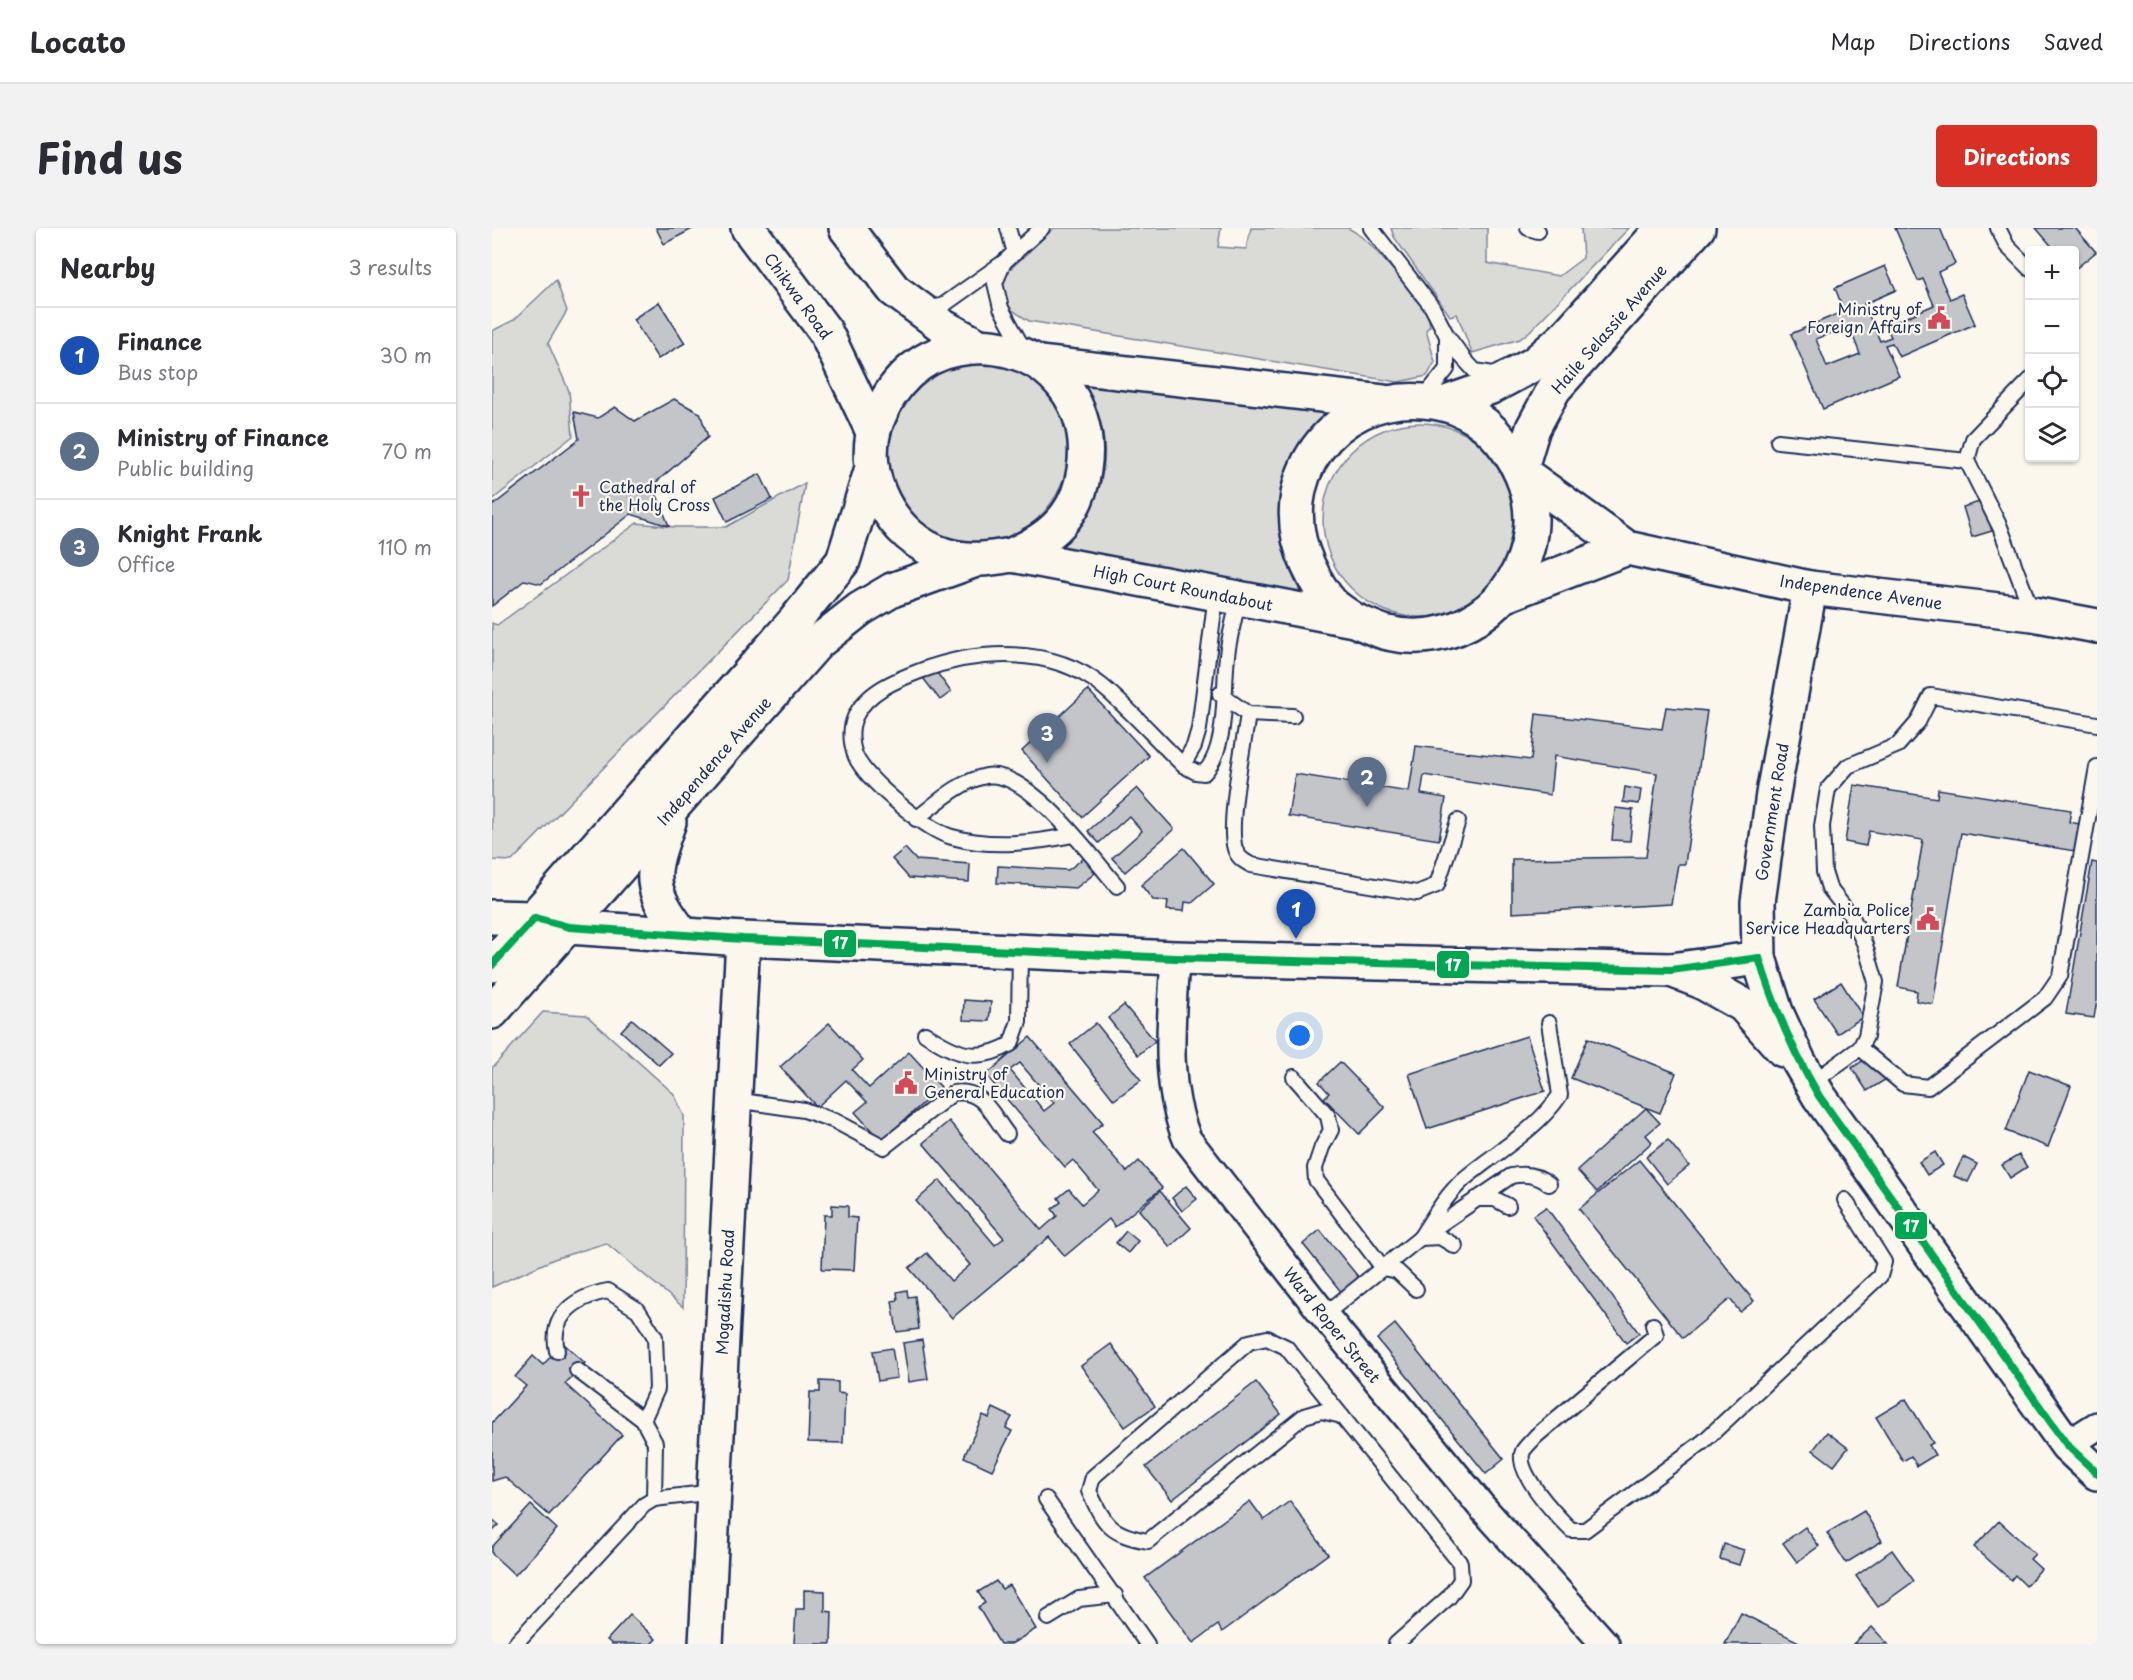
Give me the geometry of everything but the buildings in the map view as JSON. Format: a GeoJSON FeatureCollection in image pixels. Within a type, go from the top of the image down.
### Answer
{"type":"FeatureCollection","features":[{"type":"Feature","properties":{"kind":"main road","name":"Chikwa Road"},"geometry":{"type":"LineString","coordinates":[[748,228],[825,331],[873,432]]}},
{"type":"Feature","properties":{"kind":"main road"},"geometry":{"type":"LineString","coordinates":[[846,228],[894,290],[944,327],[977,345]]}},
{"type":"Feature","properties":{"kind":"main road","name":"Haile Selassie Avenue"},"geometry":{"type":"LineString","coordinates":[[1434,402],[1491,387],[1534,364],[1564,338],[1663,228]]}},
{"type":"Feature","properties":{"kind":"main road","name":"Haile Selassie Avenue"},"geometry":{"type":"LineString","coordinates":[[1520,471],[1533,428],[1554,389],[1698,228]]}},
{"type":"Feature","properties":{"kind":"main road","name":"High Court Roundabout"},"geometry":{"type":"LineString","coordinates":[[1012,555],[1354,620],[1384,632],[1417,636],[1451,632],[1481,617],[1505,595],[1521,566],[1530,535],[1530,502],[1520,471],[1491,429],[1470,414],[1434,402],[1384,402],[1033,359],[1003,347],[977,345],[941,352],[909,370],[886,398],[873,432],[872,468],[880,496],[896,522],[917,542],[944,555],[973,561],[1012,555],[1043,540],[1067,515],[1082,484],[1087,450],[1081,416],[1064,386],[1033,359]]}},
{"type":"Feature","properties":{"kind":"main road","name":"High Court Roundabout"},"geometry":{"type":"LineString","coordinates":[[1354,620],[1332,603],[1307,563],[1297,527],[1297,499],[1304,472],[1317,447],[1336,427],[1358,412],[1384,402]]}},
{"type":"Feature","properties":{"kind":"main road","name":"Independence Avenue"},"geometry":{"type":"LineString","coordinates":[[492,965],[794,622],[843,561],[872,468]]}},
{"type":"Feature","properties":{"kind":"main road","name":"Independence Avenue"},"geometry":{"type":"LineString","coordinates":[[1520,471],[1627,548],[1810,588],[2033,614],[2097,626]]}},
{"type":"Feature","properties":{"kind":"main road"},"geometry":{"type":"LineString","coordinates":[[1505,595],[1627,548]]}},
{"type":"Feature","properties":{"kind":"main road","name":"Independence Avenue"},"geometry":{"type":"LineString","coordinates":[[492,1012],[818,642],[860,609],[892,590],[973,561]]}},
{"type":"Feature","properties":{"kind":"main road","name":"Government Road"},"geometry":{"type":"LineString","coordinates":[[1810,588],[1772,805],[1758,903],[1759,958],[1776,1012],[1805,1072],[1903,1217],[2067,1445],[2097,1473]]}},
{"type":"Feature","properties":{"kind":"main road"},"geometry":{"type":"LineString","coordinates":[[676,804],[656,858],[654,882],[662,907],[683,935]]}},
{"type":"Feature","properties":{"kind":"main road"},"geometry":{"type":"LineString","coordinates":[[492,916],[535,918],[569,927],[743,939],[942,950],[1020,950],[1175,958],[1671,969],[1759,958]]}},
{"type":"Feature","properties":{"kind":"main road","name":"Mogadishu Road"},"geometry":{"type":"LineString","coordinates":[[706,1644],[743,939]]}},
{"type":"Feature","properties":{"kind":"main road"},"geometry":{"type":"LineString","coordinates":[[1671,969],[1700,981],[1743,1005],[1784,1052],[1805,1072]]}},
{"type":"Feature","properties":{"kind":"street","name":"Ward Roper Street"},"geometry":{"type":"LineString","coordinates":[[1175,958],[1170,1065],[1174,1101],[1187,1139],[1324,1315],[1482,1506],[1605,1644]]}},
{"type":"Feature","properties":{"kind":"street"},"geometry":{"type":"LineString","coordinates":[[2067,1445],[2097,1426]]}},
{"type":"Feature","properties":{"kind":"lane"},"geometry":{"type":"LineString","coordinates":[[1008,228],[1009,257],[995,283],[1001,308],[1033,359]]}},
{"type":"Feature","properties":{"kind":"lane"},"geometry":{"type":"LineString","coordinates":[[919,309],[942,306],[1009,257],[1042,228]]}},
{"type":"Feature","properties":{"kind":"lane"},"geometry":{"type":"LineString","coordinates":[[1371,228],[1432,307],[1447,336],[1475,371],[1510,377]]}},
{"type":"Feature","properties":{"kind":"lane"},"geometry":{"type":"LineString","coordinates":[[1998,228],[2007,246],[2025,264]]}},
{"type":"Feature","properties":{"kind":"lane"},"geometry":{"type":"LineString","coordinates":[[1434,402],[1447,369],[1447,336]]}},
{"type":"Feature","properties":{"kind":"lane"},"geometry":{"type":"LineString","coordinates":[[2025,385],[1973,439],[1967,460],[2000,527],[2033,614]]}},
{"type":"Feature","properties":{"kind":"lane"},"geometry":{"type":"LineString","coordinates":[[1778,441],[1967,460]]}},
{"type":"Feature","properties":{"kind":"lane"},"geometry":{"type":"LineString","coordinates":[[1183,765],[1194,746],[1199,729],[1205,680],[1227,596]]}},
{"type":"Feature","properties":{"kind":"lane"},"geometry":{"type":"LineString","coordinates":[[1073,835],[1011,844],[982,842],[950,837],[916,819],[859,762],[853,749],[851,731],[854,717],[866,701],[884,687],[941,663],[1017,655],[1048,660],[1077,671],[1101,685],[1183,765],[1201,773],[1208,769],[1224,715],[1222,696],[1228,648],[1227,596]]}},
{"type":"Feature","properties":{"kind":"lane"},"geometry":{"type":"LineString","coordinates":[[1205,680],[1222,696],[1248,714],[1293,716]]}},
{"type":"Feature","properties":{"kind":"lane"},"geometry":{"type":"LineString","coordinates":[[1805,1072],[1860,1048],[1866,1036],[1876,982],[1865,945],[1852,917],[1828,888],[1824,872],[1822,826],[1828,789],[1848,766],[1898,745],[1918,722],[1931,696],[2097,724]]}},
{"type":"Feature","properties":{"kind":"lane"},"geometry":{"type":"LineString","coordinates":[[1248,714],[1236,798],[1234,848],[1239,858],[1251,865],[1417,893],[1437,885],[1458,821]]}},
{"type":"Feature","properties":{"kind":"lane"},"geometry":{"type":"LineString","coordinates":[[1860,1048],[1904,1084],[1928,1087],[2045,998],[2060,976],[2097,767]]}},
{"type":"Feature","properties":{"kind":"lane"},"geometry":{"type":"LineString","coordinates":[[916,819],[970,780],[1000,775],[1016,783],[1045,806],[1117,886]]}},
{"type":"Feature","properties":{"kind":"lane"},"geometry":{"type":"LineString","coordinates":[[925,1034],[954,1053],[993,1055],[1011,1044],[1019,1021],[1020,950]]}},
{"type":"Feature","properties":{"kind":"lane"},"geometry":{"type":"LineString","coordinates":[[1420,1238],[1462,1180],[1546,1116],[1560,1095],[1549,1023]]}},
{"type":"Feature","properties":{"kind":"lane"},"geometry":{"type":"LineString","coordinates":[[1294,1077],[1328,1116],[1331,1130],[1318,1158],[1316,1180],[1383,1268],[1397,1271],[1416,1289]]}},
{"type":"Feature","properties":{"kind":"lane"},"geometry":{"type":"LineString","coordinates":[[735,1100],[804,1110],[835,1121],[884,1147],[953,1093],[965,1091],[976,1094],[1007,1134]]}},
{"type":"Feature","properties":{"kind":"lane"},"geometry":{"type":"LineString","coordinates":[[1324,1315],[1420,1238],[1510,1176],[1522,1174],[1542,1178],[1549,1184]]}},
{"type":"Feature","properties":{"kind":"lane"},"geometry":{"type":"LineString","coordinates":[[1476,1199],[1496,1199],[1508,1206]]}},
{"type":"Feature","properties":{"kind":"lane"},"geometry":{"type":"LineString","coordinates":[[1653,1325],[1656,1335],[1545,1429],[1523,1452],[1523,1464],[1528,1478],[1571,1530],[1585,1530],[1704,1441],[1880,1276],[1884,1262],[1845,1200]]}},
{"type":"Feature","properties":{"kind":"lane"},"geometry":{"type":"LineString","coordinates":[[1420,1238],[1440,1237],[1455,1246]]}},
{"type":"Feature","properties":{"kind":"lane"},"geometry":{"type":"LineString","coordinates":[[557,1351],[554,1338],[562,1312],[587,1295],[608,1291],[638,1310],[655,1337],[656,1348],[657,1389],[643,1420]]}},
{"type":"Feature","properties":{"kind":"lane"},"geometry":{"type":"LineString","coordinates":[[1342,1416],[1321,1411],[1304,1416],[1148,1541],[1122,1536],[1102,1519],[1089,1491],[1094,1478],[1250,1342],[1268,1338],[1286,1347],[1342,1416],[1460,1563],[1461,1580],[1449,1597],[1396,1644]]}},
{"type":"Feature","properties":{"kind":"lane"},"geometry":{"type":"LineString","coordinates":[[577,1370],[643,1420],[655,1443],[654,1499]]}},
{"type":"Feature","properties":{"kind":"lane"},"geometry":{"type":"LineString","coordinates":[[515,1644],[644,1505],[654,1499],[715,1492]]}},
{"type":"Feature","properties":{"kind":"lane"},"geometry":{"type":"LineString","coordinates":[[1046,1499],[1147,1644]]}},
{"type":"Feature","properties":{"kind":"lane"},"geometry":{"type":"LineString","coordinates":[[1048,1618],[1079,1599],[1115,1595]]}},
{"type":"Feature","properties":{"kind":"shaded area"},"geometry":{"type":"Polygon","coordinates":[[[1054,228],[1221,228],[1218,247],[1246,249],[1251,228],[1348,228],[1369,243],[1419,299],[1428,315],[1430,326],[1426,330],[1435,362],[1427,376],[1398,382],[1029,321],[1006,306],[999,290],[1007,272],[1054,228]]]}},
{"type":"Feature","properties":{"kind":"shaded area"},"geometry":{"type":"Polygon","coordinates":[[[1391,228],[1487,228],[1487,263],[1559,276],[1583,258],[1581,228],[1629,228],[1520,339],[1472,353],[1457,314],[1450,316],[1394,237],[1391,228]]]}},
{"type":"Feature","properties":{"kind":"shaded area"},"geometry":{"type":"Polygon","coordinates":[[[556,280],[567,311],[548,343],[569,391],[573,436],[492,500],[492,331],[514,320],[556,280]]]}},
{"type":"Feature","properties":{"kind":"shaded area"},"geometry":{"type":"Polygon","coordinates":[[[987,355],[1026,373],[1043,386],[1057,403],[1066,423],[1069,444],[1068,465],[1051,503],[1037,519],[1020,532],[1001,541],[977,547],[929,538],[875,466],[904,381],[987,355]]]}},
{"type":"Feature","properties":{"kind":"shaded area"},"geometry":{"type":"Polygon","coordinates":[[[1075,372],[1339,410],[1294,479],[1280,512],[1279,524],[1283,549],[1302,595],[1051,553],[1071,534],[1087,513],[1098,491],[1104,468],[1104,444],[1100,420],[1090,396],[1075,372]]]}},
{"type":"Feature","properties":{"kind":"shaded area"},"geometry":{"type":"Polygon","coordinates":[[[1420,423],[1448,427],[1466,435],[1481,445],[1495,459],[1513,492],[1517,520],[1513,548],[1505,566],[1495,581],[1481,595],[1448,613],[1420,617],[1392,613],[1374,605],[1359,595],[1345,581],[1327,548],[1323,520],[1327,492],[1335,474],[1345,459],[1359,445],[1392,427],[1420,423]]]}},
{"type":"Feature","properties":{"kind":"shaded area"},"geometry":{"type":"Polygon","coordinates":[[[805,483],[788,580],[512,861],[492,860],[492,623],[497,625],[637,523],[675,527],[726,527],[805,483]]]}},
{"type":"Feature","properties":{"kind":"shaded area"},"geometry":{"type":"Polygon","coordinates":[[[543,1012],[586,1015],[674,1094],[684,1116],[683,1307],[606,1243],[554,1259],[492,1287],[492,1068],[543,1012]]]}},
{"type":"Feature","properties":{"kind":"transit line","name":"17"},"geometry":{"type":"LineString","coordinates":[[535,918],[569,927],[743,939],[1175,958],[1671,970],[1759,958]]}},
{"type":"Feature","properties":{"kind":"transit line","name":"17"},"geometry":{"type":"LineString","coordinates":[[492,965],[535,918]]}},
{"type":"Feature","properties":{"kind":"transit line","name":"17"},"geometry":{"type":"LineString","coordinates":[[1759,958],[1785,1029],[1819,1096],[2067,1445],[2097,1473]]}},
{"type":"Feature","properties":{"kind":"place","name":"Ministry of Foreign Affairs"},"geometry":{"type":"Point","coordinates":[1939,318]}},
{"type":"Feature","properties":{"kind":"place","name":"Cathedral of the Holy Cross"},"geometry":{"type":"Point","coordinates":[581,496]}},
{"type":"Feature","properties":{"kind":"place","name":"Knight Frank"},"geometry":{"type":"Point","coordinates":[1047,763]}},
{"type":"Feature","properties":{"kind":"place","name":"Ministry of Finance"},"geometry":{"type":"Point","coordinates":[1367,807]}},
{"type":"Feature","properties":{"kind":"place","name":"Zambia Police Service Headquarters"},"geometry":{"type":"Point","coordinates":[1928,919]}},
{"type":"Feature","properties":{"kind":"place","name":"Finance"},"geometry":{"type":"Point","coordinates":[1296,939]}},
{"type":"Feature","properties":{"kind":"place","name":"Ministry of General Education"},"geometry":{"type":"Point","coordinates":[906,1083]}}]}
